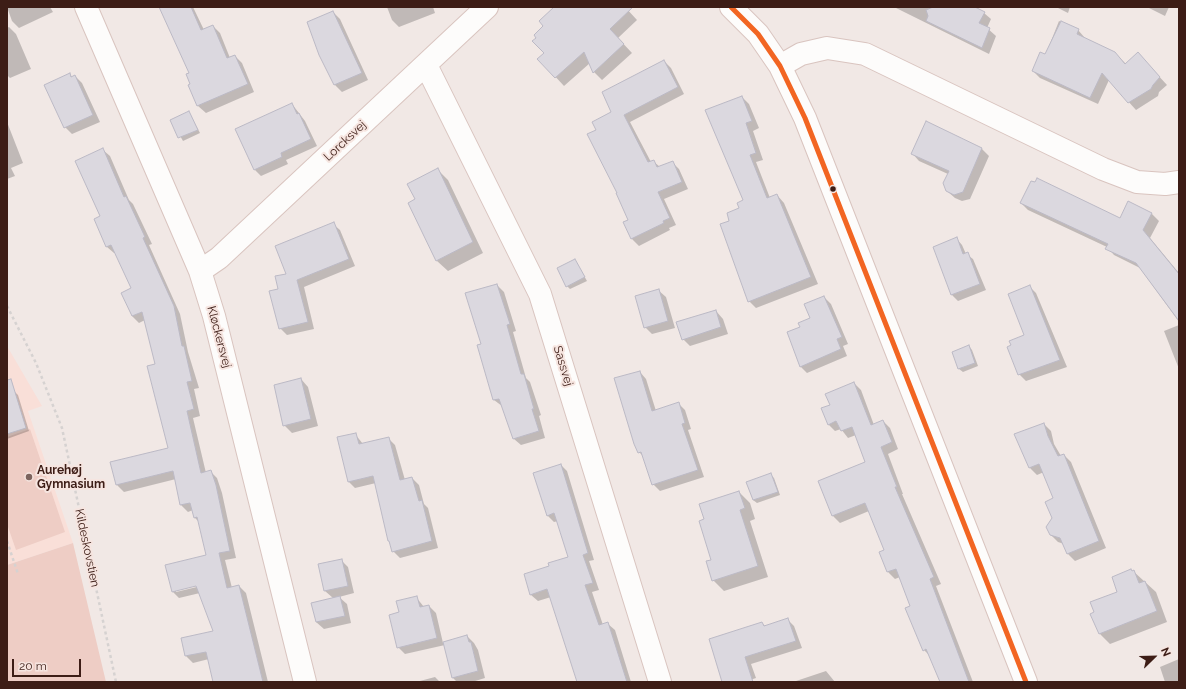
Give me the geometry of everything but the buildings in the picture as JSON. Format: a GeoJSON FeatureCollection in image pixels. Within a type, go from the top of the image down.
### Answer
{"type":"FeatureCollection","features":[{"type":"Feature","properties":{"kind":"street","name":"Kløckersvej"},"geometry":{"type":"LineString","coordinates":[[86,7],[200,271],[214,316],[305,682]]}},
{"type":"Feature","properties":{"kind":"street","name":"Lorcksvej"},"geometry":{"type":"LineString","coordinates":[[200,271],[219,258],[488,7]]}},
{"type":"Feature","properties":{"kind":"street"},"geometry":{"type":"LineString","coordinates":[[731,7],[758,34],[780,66],[804,118],[1026,682]]}},
{"type":"Feature","properties":{"kind":"street"},"geometry":{"type":"LineString","coordinates":[[780,66],[801,54],[827,48],[865,54],[1103,168],[1137,182],[1165,184],[1179,182]]}},
{"type":"Feature","properties":{"kind":"street","name":"Sassvej"},"geometry":{"type":"LineString","coordinates":[[426,65],[540,294],[660,682]]}},
{"type":"Feature","properties":{"kind":"path","name":"Kildeskovstien"},"geometry":{"type":"LineString","coordinates":[[7,306],[36,363],[62,428],[116,682]]}},
{"type":"Feature","properties":{"kind":"path"},"geometry":{"type":"LineString","coordinates":[[7,541],[18,574]]}},
{"type":"Feature","properties":{"kind":"shaded area","name":"Aurehøj Gymnasium"},"geometry":{"type":"Polygon","coordinates":[[[7,346],[42,406],[28,411],[73,543],[7,565],[7,346]]]}},
{"type":"Feature","properties":{"kind":"shaded area"},"geometry":{"type":"Polygon","coordinates":[[[30,429],[65,532],[16,550],[7,524],[7,437],[30,429]]]}},
{"type":"Feature","properties":{"kind":"shaded area"},"geometry":{"type":"Polygon","coordinates":[[[73,543],[106,682],[7,682],[7,565],[73,543]]]}},
{"type":"Feature","properties":{"kind":"transit line"},"geometry":{"type":"LineString","coordinates":[[731,7],[758,34],[780,66],[805,118],[1026,682]]}},
{"type":"Feature","properties":{"kind":"place","name":"Aurehøj Gymnasium"},"geometry":{"type":"Point","coordinates":[29,477]}}]}
